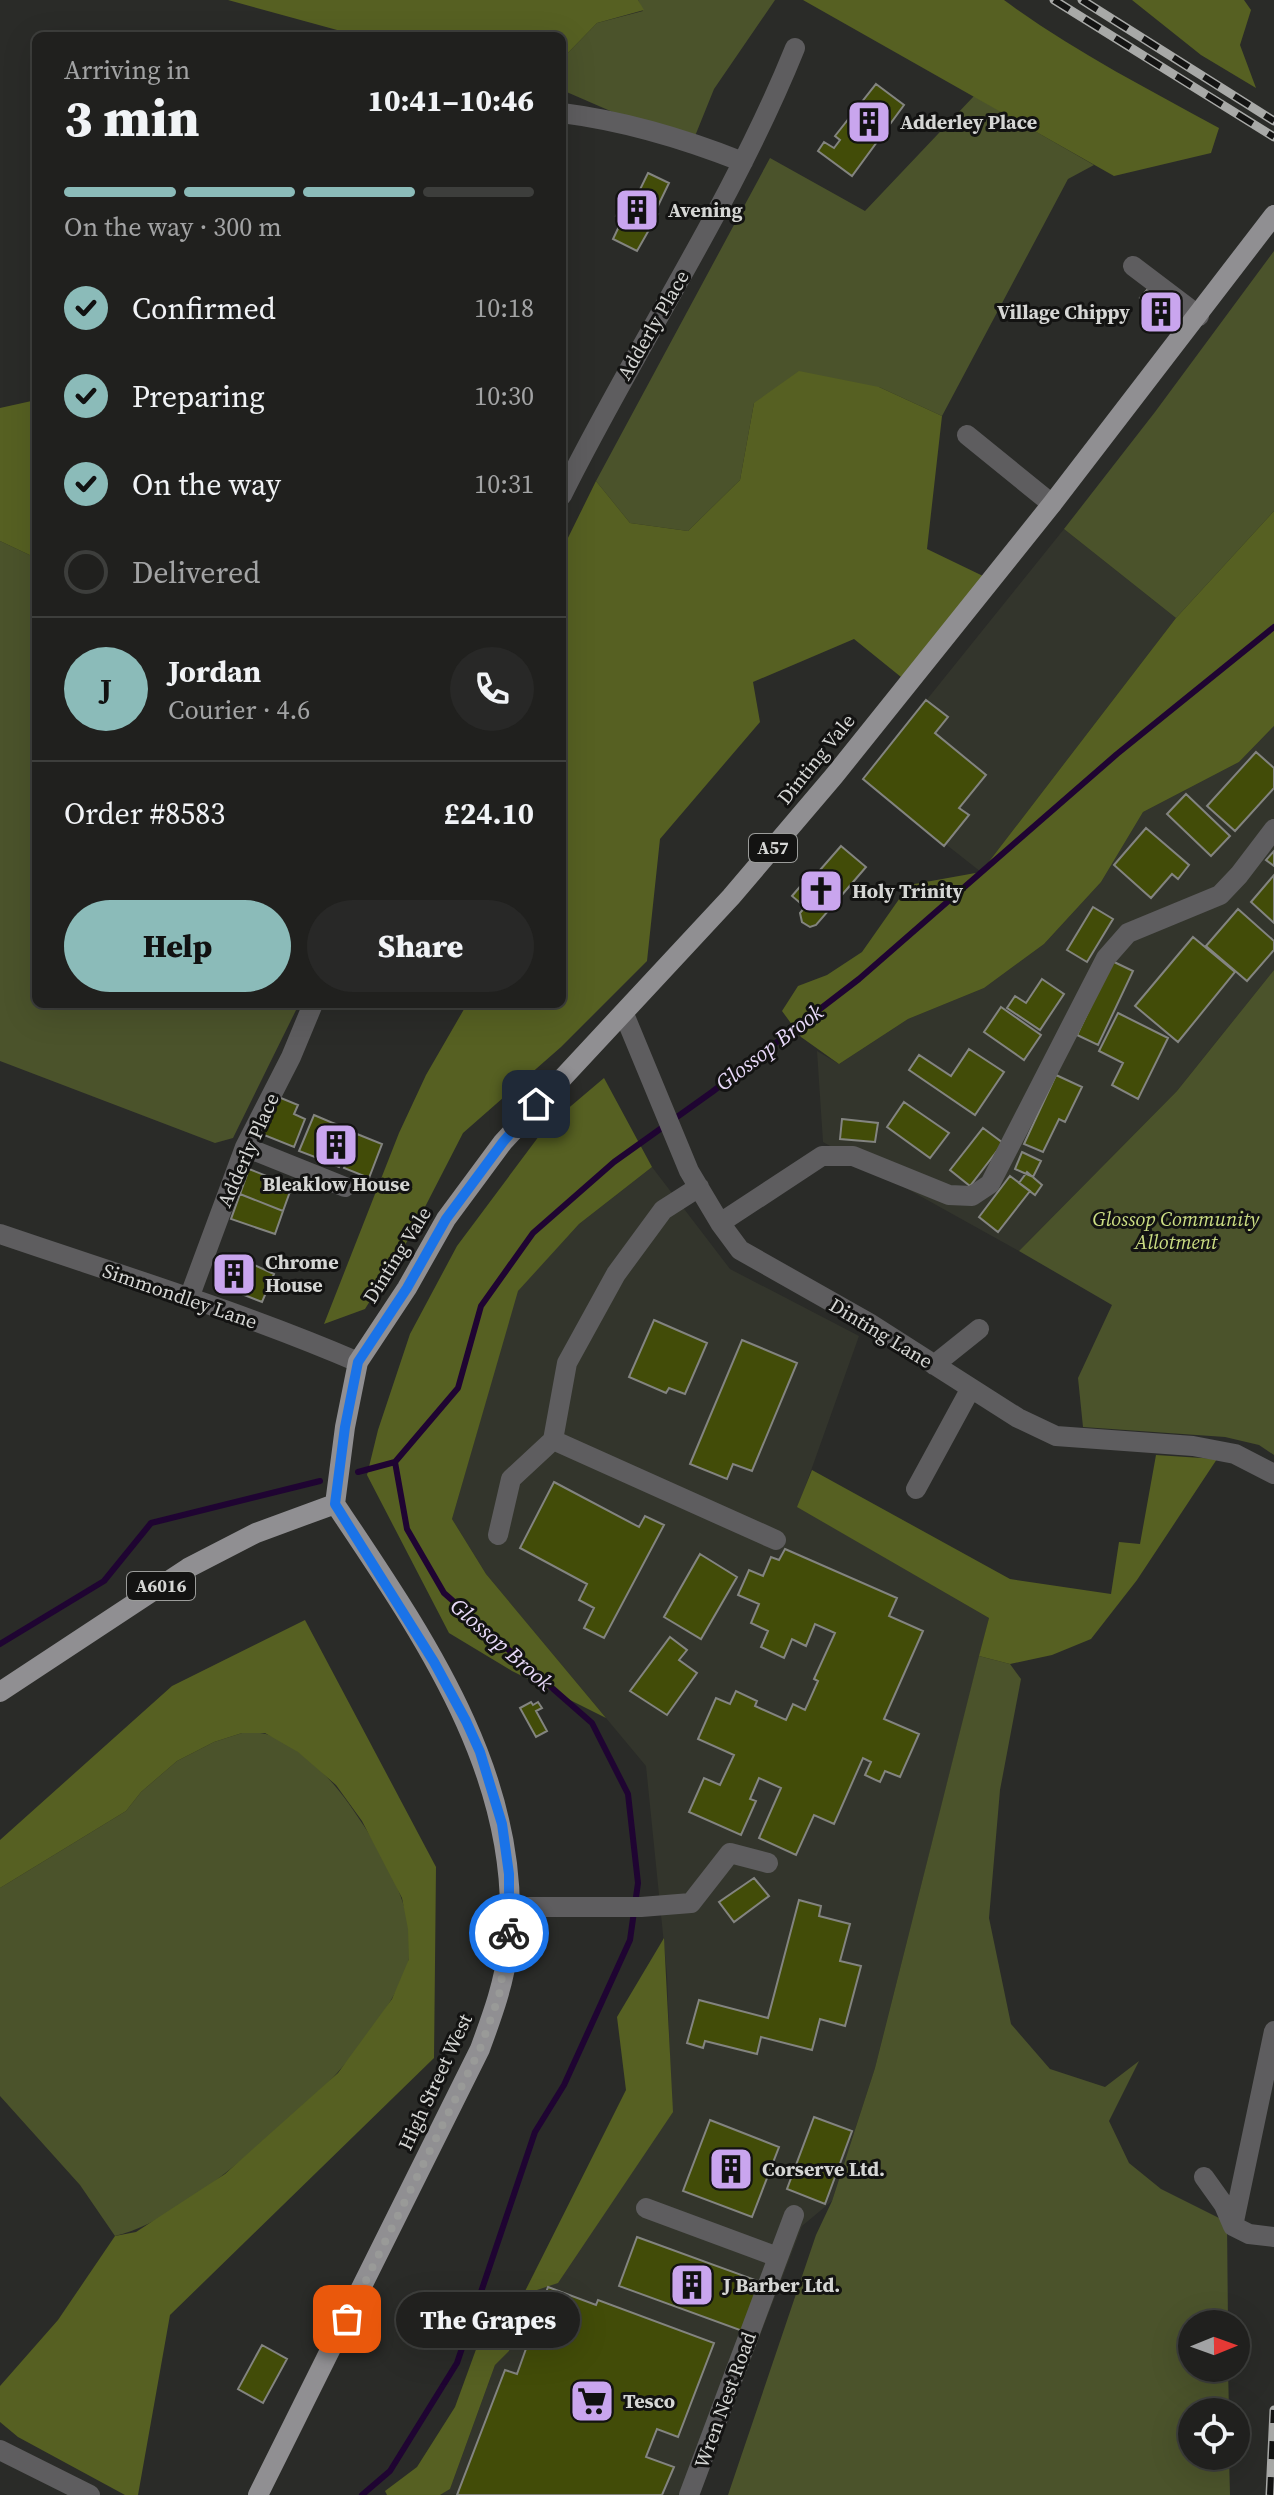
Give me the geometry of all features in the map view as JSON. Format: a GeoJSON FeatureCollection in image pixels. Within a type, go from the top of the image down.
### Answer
{"type":"FeatureCollection","features":[{"type":"Feature","properties":{"kind":"main road","name":"Dinting Vale"},"geometry":{"type":"LineString","coordinates":[[335,1504],[345,1427],[358,1362],[407,1288],[446,1219],[503,1142],[624,1014],[788,831],[1052,504],[1274,215]]}},
{"type":"Feature","properties":{"kind":"main road","name":"A6016"},"geometry":{"type":"LineString","coordinates":[[0,1692],[188,1568],[256,1533],[335,1504]]}},
{"type":"Feature","properties":{"kind":"main road","name":"High Street West"},"geometry":{"type":"LineString","coordinates":[[258,2495],[480,2049],[499,1996],[508,1951],[511,1907],[502,1824],[489,1779],[466,1721],[402,1609],[335,1504]]}},
{"type":"Feature","properties":{"kind":"street"},"geometry":{"type":"LineString","coordinates":[[566,113],[598,117],[744,159],[795,48]]}},
{"type":"Feature","properties":{"kind":"street","name":"Adderly Place"},"geometry":{"type":"LineString","coordinates":[[566,487],[628,369],[723,204],[744,159]]}},
{"type":"Feature","properties":{"kind":"street"},"geometry":{"type":"LineString","coordinates":[[1133,266],[1199,316]]}},
{"type":"Feature","properties":{"kind":"street"},"geometry":{"type":"LineString","coordinates":[[967,435],[1052,504]]}},
{"type":"Feature","properties":{"kind":"street"},"geometry":{"type":"LineString","coordinates":[[720,1223],[822,1156],[853,1156],[949,1195],[972,1196],[990,1184],[1106,958],[1128,933],[1220,895],[1274,829]]}},
{"type":"Feature","properties":{"kind":"street","name":"Adderly Place"},"geometry":{"type":"LineString","coordinates":[[189,1298],[245,1147],[291,1057],[311,1008]]}},
{"type":"Feature","properties":{"kind":"street","name":"Dinting Lane"},"geometry":{"type":"LineString","coordinates":[[624,1014],[682,1154],[720,1223],[740,1250],[869,1323],[1018,1418],[1056,1436],[1193,1446],[1235,1454],[1274,1474]]}},
{"type":"Feature","properties":{"kind":"street"},"geometry":{"type":"LineString","coordinates":[[245,1147],[345,1187]]}},
{"type":"Feature","properties":{"kind":"street"},"geometry":{"type":"LineString","coordinates":[[498,1535],[511,1479],[553,1440],[567,1363],[616,1274],[663,1210],[699,1187]]}},
{"type":"Feature","properties":{"kind":"street","name":"Simmondley Lane"},"geometry":{"type":"LineString","coordinates":[[0,1234],[313,1342],[358,1362]]}},
{"type":"Feature","properties":{"kind":"street"},"geometry":{"type":"LineString","coordinates":[[934,1365],[979,1329]]}},
{"type":"Feature","properties":{"kind":"street"},"geometry":{"type":"LineString","coordinates":[[916,1489],[971,1388]]}},
{"type":"Feature","properties":{"kind":"street"},"geometry":{"type":"LineString","coordinates":[[553,1440],[776,1540]]}},
{"type":"Feature","properties":{"kind":"street"},"geometry":{"type":"LineString","coordinates":[[511,1907],[641,1907],[691,1903],[730,1853],[768,1863]]}},
{"type":"Feature","properties":{"kind":"street"},"geometry":{"type":"LineString","coordinates":[[1241,2230],[1274,2031]]}},
{"type":"Feature","properties":{"kind":"street"},"geometry":{"type":"LineString","coordinates":[[1204,2177],[1241,2230],[1274,2237]]}},
{"type":"Feature","properties":{"kind":"street"},"geometry":{"type":"LineString","coordinates":[[646,2208],[778,2257]]}},
{"type":"Feature","properties":{"kind":"street","name":"Wren Nest Road"},"geometry":{"type":"LineString","coordinates":[[689,2495],[794,2215]]}},
{"type":"Feature","properties":{"kind":"street"},"geometry":{"type":"LineString","coordinates":[[0,2450],[90,2495]]}},
{"type":"Feature","properties":{"kind":"shaded area"},"geometry":{"type":"Polygon","coordinates":[[[1064,529],[1176,618],[981,872],[863,779],[1064,529]]]}},
{"type":"Feature","properties":{"kind":"shaded area"},"geometry":{"type":"Polygon","coordinates":[[[1274,726],[1274,970],[1177,1091],[1019,1251],[823,1142],[817,1051],[839,1064],[908,1019],[984,988],[1044,944],[1101,882],[1143,812],[1239,762],[1274,726]]]}},
{"type":"Feature","properties":{"kind":"shaded area"},"geometry":{"type":"Polygon","coordinates":[[[652,1167],[730,1269],[859,1336],[798,1507],[989,1618],[875,2068],[832,2201],[802,2226],[699,2495],[440,2495],[450,2489],[495,2365],[509,2351],[537,2289],[672,2112],[667,1974],[646,1766],[486,1574],[452,1519],[517,1291],[579,1224],[652,1167]]]}},
{"type":"Feature","properties":{"kind":"green space"},"geometry":{"type":"Polygon","coordinates":[[[228,0],[638,0],[644,10],[597,23],[566,55],[566,32],[344,32],[228,0]]]}},
{"type":"Feature","properties":{"kind":"green space"},"geometry":{"type":"Polygon","coordinates":[[[638,0],[775,0],[714,89],[691,146],[566,92],[566,55],[597,23],[643,11],[638,0]]]}},
{"type":"Feature","properties":{"kind":"green space"},"geometry":{"type":"Polygon","coordinates":[[[803,0],[1004,0],[1082,51],[1219,128],[1211,153],[1114,176],[803,0]]]}},
{"type":"Feature","properties":{"kind":"green space"},"geometry":{"type":"Polygon","coordinates":[[[1132,0],[1244,0],[1251,10],[1240,45],[1256,88],[1201,55],[1132,0]]]}},
{"type":"Feature","properties":{"kind":"green space"},"geometry":{"type":"Polygon","coordinates":[[[974,96],[1094,165],[1068,179],[942,416],[879,387],[754,403],[740,480],[688,531],[630,523],[596,481],[770,158],[865,211],[974,96]]]}},
{"type":"Feature","properties":{"kind":"green space"},"geometry":{"type":"Polygon","coordinates":[[[1274,251],[1274,511],[1176,618],[1064,529],[1274,251]]]}},
{"type":"Feature","properties":{"kind":"green space"},"geometry":{"type":"Polygon","coordinates":[[[799,371],[879,387],[942,416],[927,549],[983,576],[901,677],[854,639],[753,682],[760,722],[660,839],[647,961],[561,1047],[463,1133],[408,1240],[365,1309],[324,1324],[399,1133],[426,1075],[465,1008],[566,1008],[566,542],[596,481],[630,523],[688,531],[740,480],[754,403],[799,371]]]}},
{"type":"Feature","properties":{"kind":"green space"},"geometry":{"type":"Polygon","coordinates":[[[32,401],[32,556],[0,541],[0,408],[32,401]]]}},
{"type":"Feature","properties":{"kind":"green space"},"geometry":{"type":"Polygon","coordinates":[[[1274,511],[1274,726],[1239,762],[1143,812],[1101,882],[1044,944],[984,988],[908,1019],[839,1064],[801,1037],[782,1011],[798,986],[827,975],[862,952],[909,885],[981,872],[1176,618],[1274,511]]]}},
{"type":"Feature","properties":{"kind":"green space"},"geometry":{"type":"Polygon","coordinates":[[[0,541],[32,556],[32,1008],[297,1008],[233,1138],[215,1143],[0,1061],[0,541]]]}},
{"type":"Feature","properties":{"kind":"green space","name":"Glossop Community Allotment"},"geometry":{"type":"Polygon","coordinates":[[[1274,970],[1274,1455],[1259,1445],[1225,1437],[1083,1427],[1078,1378],[1112,1305],[1019,1251],[1177,1091],[1274,970]]]}},
{"type":"Feature","properties":{"kind":"green space"},"geometry":{"type":"Polygon","coordinates":[[[604,1078],[652,1167],[579,1224],[518,1291],[452,1519],[486,1574],[606,1718],[512,1671],[449,1633],[367,1475],[378,1430],[410,1334],[457,1246],[545,1128],[604,1078]]]}},
{"type":"Feature","properties":{"kind":"green space"},"geometry":{"type":"Polygon","coordinates":[[[1156,1455],[1217,1459],[1137,1580],[1091,1639],[1052,1655],[1010,1664],[979,1656],[989,1618],[797,1507],[812,1470],[1010,1579],[1111,1594],[1119,1542],[1140,1544],[1156,1455]]]}},
{"type":"Feature","properties":{"kind":"green space"},"geometry":{"type":"Polygon","coordinates":[[[305,1620],[436,1867],[434,2058],[170,2315],[138,2495],[125,2495],[18,2437],[0,2422],[0,2386],[58,2320],[115,2236],[136,2232],[225,2174],[338,2073],[392,1999],[409,1959],[408,1929],[402,1898],[362,1821],[336,1785],[298,1752],[265,1733],[242,1733],[214,1742],[177,1761],[141,1792],[126,1811],[0,1888],[0,1840],[172,1686],[305,1620]]]}},
{"type":"Feature","properties":{"kind":"green space"},"geometry":{"type":"Polygon","coordinates":[[[979,1656],[1010,1664],[1021,1679],[1000,1790],[989,1918],[1011,2024],[1050,2069],[1105,2087],[1139,2061],[1109,2121],[1129,2163],[1161,2189],[1227,2222],[1228,2310],[1178,2310],[1178,2382],[1228,2382],[1229,2398],[1178,2398],[1178,2470],[1229,2470],[1230,2495],[728,2495],[816,2235],[832,2201],[875,2068],[979,1656]]]}},
{"type":"Feature","properties":{"kind":"green space"},"geometry":{"type":"Polygon","coordinates":[[[242,1733],[266,1734],[290,1746],[323,1773],[349,1804],[371,1837],[402,1898],[408,1919],[409,1959],[398,1987],[380,2018],[324,2087],[212,2184],[162,2217],[115,2236],[80,2185],[0,2096],[0,1888],[126,1811],[141,1792],[177,1761],[214,1742],[242,1733]]]}},
{"type":"Feature","properties":{"kind":"green space"},"geometry":{"type":"Polygon","coordinates":[[[664,1938],[673,2112],[558,2283],[537,2290],[509,2351],[495,2365],[450,2489],[440,2495],[387,2495],[385,2491],[417,2467],[455,2407],[482,2333],[498,2345],[626,2090],[617,2017],[664,1938]]]}},
{"type":"Feature","properties":{"kind":"building","name":"Adderley Place"},"geometry":{"type":"Polygon","coordinates":[[[876,84],[904,105],[852,176],[818,151],[824,142],[834,148],[840,140],[835,136],[876,84]]]}},
{"type":"Feature","properties":{"kind":"building","name":"Avening"},"geometry":{"type":"Polygon","coordinates":[[[648,173],[669,183],[655,212],[658,214],[637,251],[613,239],[622,220],[616,216],[622,203],[631,208],[648,173]]]}},
{"type":"Feature","properties":{"kind":"building","name":"Village Chippy"},"geometry":{"type":"Polygon","coordinates":[[[1147,290],[1180,317],[1169,331],[1141,308],[1146,303],[1140,298],[1147,290]]]}},
{"type":"Feature","properties":{"kind":"building"},"geometry":{"type":"Polygon","coordinates":[[[926,700],[948,717],[935,733],[986,775],[959,808],[969,815],[944,846],[863,779],[926,700]]]}},
{"type":"Feature","properties":{"kind":"building"},"geometry":{"type":"Polygon","coordinates":[[[1256,752],[1274,768],[1274,788],[1235,831],[1207,806],[1256,752]]]}},
{"type":"Feature","properties":{"kind":"building"},"geometry":{"type":"Polygon","coordinates":[[[1186,794],[1230,836],[1211,856],[1167,814],[1186,794]]]}},
{"type":"Feature","properties":{"kind":"building"},"geometry":{"type":"Polygon","coordinates":[[[1146,828],[1189,865],[1178,879],[1172,874],[1151,898],[1114,865],[1146,828]]]}},
{"type":"Feature","properties":{"kind":"building","name":"Holy Trinity"},"geometry":{"type":"Polygon","coordinates":[[[841,846],[866,867],[816,925],[810,927],[802,922],[800,913],[805,907],[792,896],[804,882],[807,885],[841,846]]]}},
{"type":"Feature","properties":{"kind":"building"},"geometry":{"type":"Polygon","coordinates":[[[1274,851],[1274,866],[1266,860],[1274,851]]]}},
{"type":"Feature","properties":{"kind":"building"},"geometry":{"type":"Polygon","coordinates":[[[1274,875],[1274,923],[1251,902],[1274,875]]]}},
{"type":"Feature","properties":{"kind":"building"},"geometry":{"type":"Polygon","coordinates":[[[1093,907],[1113,919],[1087,962],[1067,950],[1093,907]]]}},
{"type":"Feature","properties":{"kind":"building"},"geometry":{"type":"Polygon","coordinates":[[[1238,909],[1274,941],[1274,950],[1247,981],[1206,946],[1238,909]]]}},
{"type":"Feature","properties":{"kind":"building"},"geometry":{"type":"Polygon","coordinates":[[[1193,937],[1235,972],[1178,1042],[1135,1006],[1193,937]]]}},
{"type":"Feature","properties":{"kind":"building"},"geometry":{"type":"Polygon","coordinates":[[[1112,961],[1133,971],[1098,1045],[1077,1035],[1112,961]]]}},
{"type":"Feature","properties":{"kind":"building"},"geometry":{"type":"Polygon","coordinates":[[[1042,979],[1064,994],[1040,1030],[1007,1008],[1015,996],[1026,1003],[1042,979]]]}},
{"type":"Feature","properties":{"kind":"building"},"geometry":{"type":"Polygon","coordinates":[[[1001,1007],[1041,1035],[1024,1060],[984,1032],[1001,1007]]]}},
{"type":"Feature","properties":{"kind":"building"},"geometry":{"type":"Polygon","coordinates":[[[1118,1013],[1168,1038],[1138,1099],[1112,1085],[1123,1063],[1099,1051],[1118,1013]]]}},
{"type":"Feature","properties":{"kind":"building"},"geometry":{"type":"Polygon","coordinates":[[[969,1049],[1004,1072],[975,1115],[909,1070],[919,1055],[951,1076],[969,1049]]]}},
{"type":"Feature","properties":{"kind":"building"},"geometry":{"type":"Polygon","coordinates":[[[1056,1075],[1082,1087],[1065,1122],[1059,1119],[1043,1152],[1024,1144],[1056,1075]]]}},
{"type":"Feature","properties":{"kind":"building"},"geometry":{"type":"Polygon","coordinates":[[[276,1096],[298,1105],[294,1114],[305,1119],[294,1147],[259,1133],[276,1096]]]}},
{"type":"Feature","properties":{"kind":"building"},"geometry":{"type":"Polygon","coordinates":[[[904,1102],[949,1133],[930,1158],[887,1127],[904,1102]]]}},
{"type":"Feature","properties":{"kind":"building"},"geometry":{"type":"Polygon","coordinates":[[[314,1115],[333,1123],[320,1159],[299,1151],[314,1115]]]}},
{"type":"Feature","properties":{"kind":"building"},"geometry":{"type":"Polygon","coordinates":[[[842,1119],[878,1123],[875,1142],[840,1139],[842,1119]]]}},
{"type":"Feature","properties":{"kind":"building","name":"Bleaklow House"},"geometry":{"type":"Polygon","coordinates":[[[333,1123],[354,1131],[339,1167],[320,1159],[333,1123]]]}},
{"type":"Feature","properties":{"kind":"building"},"geometry":{"type":"Polygon","coordinates":[[[983,1128],[1003,1143],[970,1186],[950,1170],[983,1128]]]}},
{"type":"Feature","properties":{"kind":"building"},"geometry":{"type":"Polygon","coordinates":[[[357,1134],[382,1144],[369,1178],[344,1168],[357,1134]]]}},
{"type":"Feature","properties":{"kind":"building"},"geometry":{"type":"Polygon","coordinates":[[[1022,1152],[1041,1161],[1033,1177],[1015,1169],[1022,1152]]]}},
{"type":"Feature","properties":{"kind":"building"},"geometry":{"type":"Polygon","coordinates":[[[249,1169],[292,1186],[283,1211],[240,1194],[249,1169]]]}},
{"type":"Feature","properties":{"kind":"building"},"geometry":{"type":"Polygon","coordinates":[[[1027,1172],[1042,1185],[1035,1195],[1019,1183],[1027,1172]]]}},
{"type":"Feature","properties":{"kind":"building"},"geometry":{"type":"Polygon","coordinates":[[[1010,1176],[1030,1191],[998,1232],[979,1217],[1010,1176]]]}},
{"type":"Feature","properties":{"kind":"building"},"geometry":{"type":"Polygon","coordinates":[[[240,1194],[283,1211],[275,1234],[231,1219],[240,1194]]]}},
{"type":"Feature","properties":{"kind":"building","name":"Chrome House"},"geometry":{"type":"Polygon","coordinates":[[[228,1254],[252,1264],[239,1293],[216,1284],[228,1254]]]}},
{"type":"Feature","properties":{"kind":"building"},"geometry":{"type":"Polygon","coordinates":[[[252,1264],[274,1274],[262,1302],[239,1293],[252,1264]]]}},
{"type":"Feature","properties":{"kind":"building"},"geometry":{"type":"Polygon","coordinates":[[[654,1320],[707,1343],[685,1394],[669,1388],[666,1393],[629,1377],[654,1320]]]}},
{"type":"Feature","properties":{"kind":"building"},"geometry":{"type":"Polygon","coordinates":[[[742,1340],[797,1363],[752,1471],[733,1464],[727,1479],[690,1464],[742,1340]]]}},
{"type":"Feature","properties":{"kind":"building"},"geometry":{"type":"Polygon","coordinates":[[[554,1482],[639,1527],[645,1516],[664,1525],[604,1638],[584,1628],[594,1608],[579,1600],[587,1584],[520,1548],[554,1482]]]}},
{"type":"Feature","properties":{"kind":"building"},"geometry":{"type":"Polygon","coordinates":[[[785,1549],[897,1598],[889,1616],[923,1631],[884,1719],[919,1734],[900,1777],[885,1771],[880,1782],[865,1775],[871,1762],[863,1758],[834,1824],[814,1815],[796,1855],[759,1838],[781,1788],[759,1778],[750,1799],[756,1801],[741,1835],[689,1812],[704,1778],[720,1785],[734,1755],[698,1739],[716,1698],[730,1704],[736,1691],[757,1701],[755,1706],[786,1720],[793,1704],[805,1710],[818,1681],[814,1679],[835,1633],[815,1624],[806,1646],[792,1639],[784,1658],[761,1647],[768,1631],[751,1623],[759,1604],[738,1595],[749,1570],[763,1576],[771,1557],[779,1560],[785,1549]]]}},
{"type":"Feature","properties":{"kind":"building"},"geometry":{"type":"Polygon","coordinates":[[[700,1554],[737,1577],[701,1639],[664,1617],[700,1554]]]}},
{"type":"Feature","properties":{"kind":"building"},"geometry":{"type":"Polygon","coordinates":[[[670,1637],[687,1650],[679,1660],[697,1673],[667,1715],[630,1691],[670,1637]]]}},
{"type":"Feature","properties":{"kind":"building"},"geometry":{"type":"Polygon","coordinates":[[[531,1702],[533,1705],[538,1702],[542,1708],[536,1711],[547,1731],[536,1737],[520,1708],[531,1702]]]}},
{"type":"Feature","properties":{"kind":"building"},"geometry":{"type":"Polygon","coordinates":[[[754,1878],[769,1896],[734,1922],[719,1902],[754,1878]]]}},
{"type":"Feature","properties":{"kind":"building"},"geometry":{"type":"Polygon","coordinates":[[[799,1900],[821,1906],[819,1916],[850,1924],[840,1961],[861,1966],[845,2026],[820,2019],[812,2050],[761,2037],[757,2054],[705,2041],[703,2048],[687,2043],[699,2000],[768,2018],[799,1900]]]}},
{"type":"Feature","properties":{"kind":"building"},"geometry":{"type":"Polygon","coordinates":[[[814,2117],[852,2131],[825,2204],[787,2189],[814,2117]]]}},
{"type":"Feature","properties":{"kind":"building","name":"Corserve Ltd."},"geometry":{"type":"Polygon","coordinates":[[[710,2120],[779,2147],[752,2217],[683,2191],[710,2120]]]}},
{"type":"Feature","properties":{"kind":"building","name":"J Barber Ltd."},"geometry":{"type":"Polygon","coordinates":[[[637,2237],[766,2284],[748,2333],[619,2286],[637,2237]]]}},
{"type":"Feature","properties":{"kind":"building","name":"Tesco"},"geometry":{"type":"Polygon","coordinates":[[[548,2287],[596,2305],[598,2300],[714,2343],[678,2437],[657,2429],[646,2457],[674,2467],[662,2495],[457,2495],[505,2370],[517,2374],[548,2287]]]}},
{"type":"Feature","properties":{"kind":"building"},"geometry":{"type":"Polygon","coordinates":[[[262,2345],[287,2359],[263,2403],[238,2389],[262,2345]]]}},
{"type":"Feature","properties":{"kind":"waterway","name":"Glossop Brook"},"geometry":{"type":"LineString","coordinates":[[362,2495],[390,2471],[457,2363],[535,2132],[564,2085],[630,1940],[638,1883],[628,1794],[592,1723],[444,1593],[407,1529],[395,1462],[458,1388],[481,1306],[533,1233],[614,1162],[712,1092],[859,979],[1117,754],[1274,627]]}},
{"type":"Feature","properties":{"kind":"waterway"},"geometry":{"type":"LineString","coordinates":[[358,1472],[395,1462]]}},
{"type":"Feature","properties":{"kind":"waterway"},"geometry":{"type":"LineString","coordinates":[[0,1644],[104,1581],[151,1523],[320,1481]]}},
{"type":"Feature","properties":{"kind":"railway"},"geometry":{"type":"LineString","coordinates":[[1054,0],[1274,137]]}},
{"type":"Feature","properties":{"kind":"railway"},"geometry":{"type":"LineString","coordinates":[[1082,0],[1274,121]]}},
{"type":"Feature","properties":{"kind":"railway"},"geometry":{"type":"LineString","coordinates":[[1270,2495],[1274,2410]]}},
{"type":"Feature","properties":{"kind":"way so far"},"geometry":{"type":"LineString","coordinates":[[347,2319],[480,2049],[499,1996],[509,1933]]}},
{"type":"Feature","properties":{"kind":"place","name":"Adderley Place"},"geometry":{"type":"Point","coordinates":[869,122]}},
{"type":"Feature","properties":{"kind":"place","name":"Avening"},"geometry":{"type":"Point","coordinates":[637,210]}},
{"type":"Feature","properties":{"kind":"place","name":"Village Chippy"},"geometry":{"type":"Point","coordinates":[1161,312]}},
{"type":"Feature","properties":{"kind":"place","name":"Holy Trinity"},"geometry":{"type":"Point","coordinates":[821,891]}},
{"type":"Feature","properties":{"kind":"place","name":"Bleaklow House"},"geometry":{"type":"Point","coordinates":[336,1145]}},
{"type":"Feature","properties":{"kind":"place","name":"Chrome House"},"geometry":{"type":"Point","coordinates":[234,1274]}},
{"type":"Feature","properties":{"kind":"place","name":"Corserve Ltd."},"geometry":{"type":"Point","coordinates":[731,2169]}},
{"type":"Feature","properties":{"kind":"place","name":"J Barber Ltd."},"geometry":{"type":"Point","coordinates":[692,2285]}},
{"type":"Feature","properties":{"kind":"place","name":"The Grapes"},"geometry":{"type":"Point","coordinates":[347,2319]}},
{"type":"Feature","properties":{"kind":"place","name":"Tesco"},"geometry":{"type":"Point","coordinates":[592,2401]}},
{"type":"Feature","properties":{"kind":"route"},"geometry":{"type":"LineString","coordinates":[[509,1933],[509,1874],[502,1824],[480,1752],[434,1662],[335,1504],[345,1427],[358,1362],[407,1288],[446,1219],[503,1142],[536,1104]]}}]}
